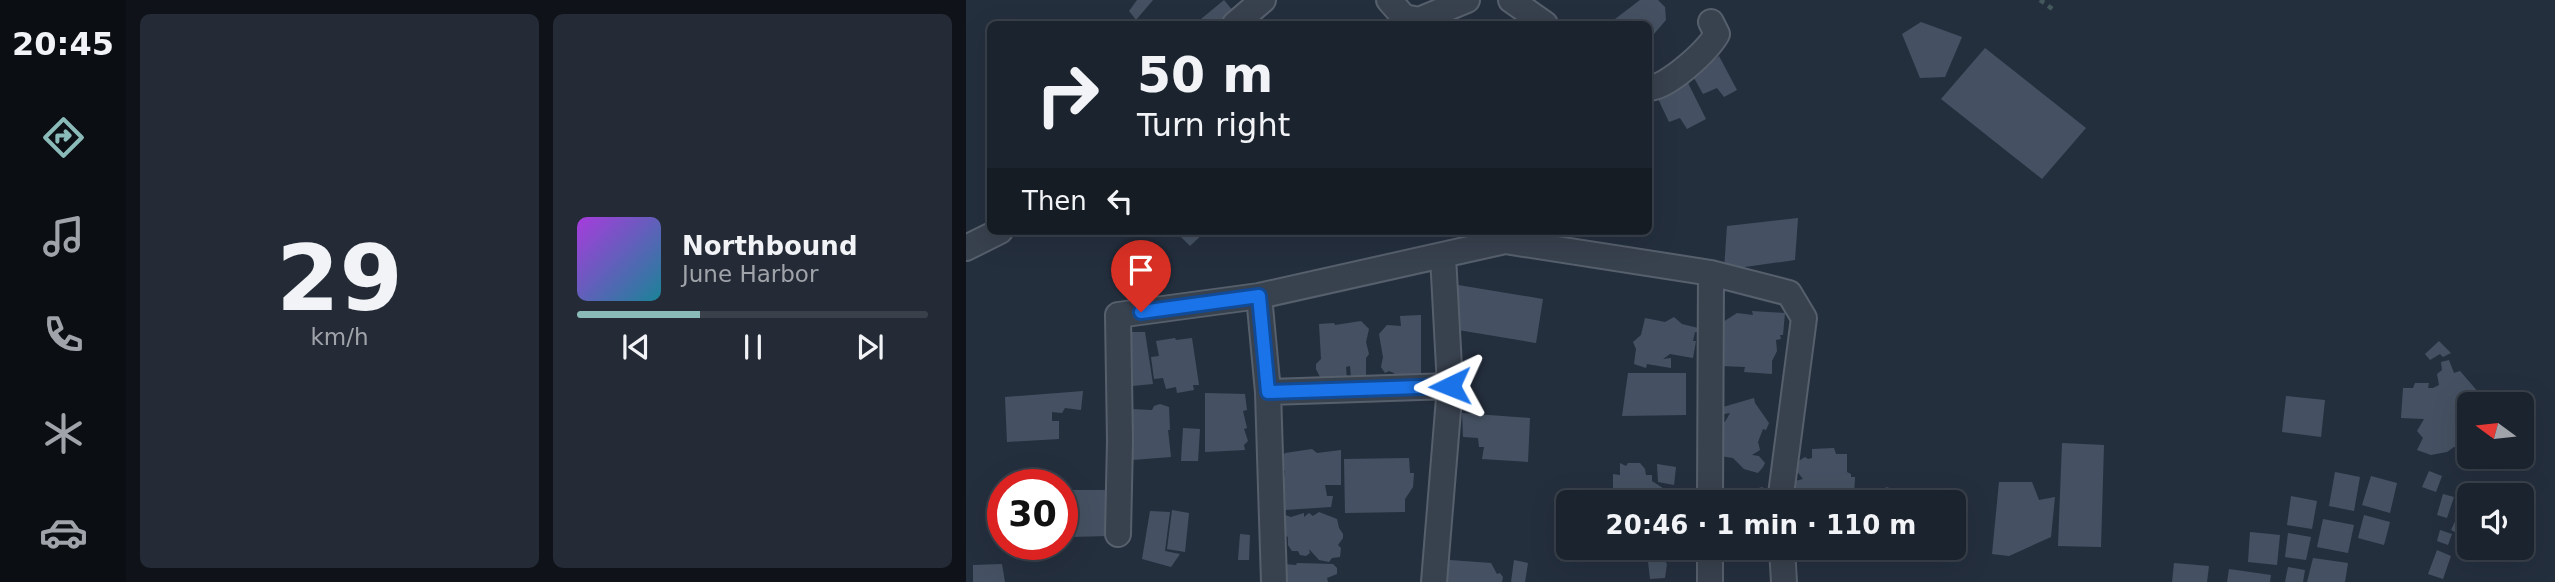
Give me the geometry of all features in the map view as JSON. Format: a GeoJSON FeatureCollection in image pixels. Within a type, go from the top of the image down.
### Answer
{"type":"FeatureCollection","features":[{"type":"Feature","properties":{"kind":"street"},"geometry":{"type":"LineString","coordinates":[[1238,21],[1263,0]]}},
{"type":"Feature","properties":{"kind":"street"},"geometry":{"type":"LineString","coordinates":[[1389,0],[1405,17],[1419,20],[1467,0]]}},
{"type":"Feature","properties":{"kind":"street"},"geometry":{"type":"LineString","coordinates":[[1511,0],[1541,21]]}},
{"type":"Feature","properties":{"kind":"street"},"geometry":{"type":"LineString","coordinates":[[1652,88],[1672,78],[1712,44],[1717,34],[1712,22]]}},
{"type":"Feature","properties":{"kind":"street"},"geometry":{"type":"LineString","coordinates":[[966,248],[992,235]]}},
{"type":"Feature","properties":{"kind":"street"},"geometry":{"type":"LineString","coordinates":[[1118,534],[1118,315],[1259,296],[1505,242],[1711,273],[1789,293],[1804,318],[1782,490]]}},
{"type":"Feature","properties":{"kind":"street"},"geometry":{"type":"LineString","coordinates":[[1434,582],[1450,386],[1443,256]]}},
{"type":"Feature","properties":{"kind":"street"},"geometry":{"type":"LineString","coordinates":[[1710,490],[1711,273]]}},
{"type":"Feature","properties":{"kind":"street"},"geometry":{"type":"LineString","coordinates":[[1259,296],[1268,392],[1274,582]]}},
{"type":"Feature","properties":{"kind":"street"},"geometry":{"type":"LineString","coordinates":[[1268,392],[1450,386]]}},
{"type":"Feature","properties":{"kind":"street"},"geometry":{"type":"LineString","coordinates":[[1710,560],[1710,582]]}},
{"type":"Feature","properties":{"kind":"street"},"geometry":{"type":"LineString","coordinates":[[1783,560],[1784,582]]}},
{"type":"Feature","properties":{"kind":"path"},"geometry":{"type":"LineString","coordinates":[[2040,0],[2054,10]]}},
{"type":"Feature","properties":{"kind":"building"},"geometry":{"type":"Polygon","coordinates":[[[1137,0],[1153,0],[1136,20],[1129,11],[1137,0]]]}},
{"type":"Feature","properties":{"kind":"building"},"geometry":{"type":"Polygon","coordinates":[[[1224,0],[1239,18],[1236,21],[1199,21],[1224,0]]]}},
{"type":"Feature","properties":{"kind":"building"},"geometry":{"type":"Polygon","coordinates":[[[1640,0],[1658,0],[1665,7],[1666,20],[1652,36],[1652,21],[1615,19],[1640,0]]]}},
{"type":"Feature","properties":{"kind":"building"},"geometry":{"type":"Polygon","coordinates":[[[1921,22],[1962,37],[1945,77],[1920,78],[1902,34],[1921,22]]]}},
{"type":"Feature","properties":{"kind":"building"},"geometry":{"type":"Polygon","coordinates":[[[1699,46],[1710,63],[1719,56],[1737,90],[1724,97],[1717,88],[1703,94],[1685,62],[1685,52],[1699,46]]]}},
{"type":"Feature","properties":{"kind":"building"},"geometry":{"type":"Polygon","coordinates":[[[1985,48],[2086,128],[2042,179],[1941,99],[1985,48]]]}},
{"type":"Feature","properties":{"kind":"building"},"geometry":{"type":"Polygon","coordinates":[[[1677,61],[1706,119],[1687,129],[1680,118],[1669,122],[1652,86],[1652,80],[1677,61]]]}},
{"type":"Feature","properties":{"kind":"building"},"geometry":{"type":"Polygon","coordinates":[[[1798,218],[1795,260],[1724,270],[1727,226],[1798,218]]]}},
{"type":"Feature","properties":{"kind":"building"},"geometry":{"type":"Polygon","coordinates":[[[1179,235],[1202,235],[1190,246],[1179,235]]]}},
{"type":"Feature","properties":{"kind":"building"},"geometry":{"type":"Polygon","coordinates":[[[1452,284],[1543,299],[1536,343],[1446,328],[1452,284]]]}},
{"type":"Feature","properties":{"kind":"building"},"geometry":{"type":"Polygon","coordinates":[[[1752,311],[1785,313],[1783,335],[1776,340],[1777,351],[1772,361],[1772,374],[1744,372],[1745,367],[1722,366],[1723,322],[1737,313],[1753,315],[1752,311]]]}},
{"type":"Feature","properties":{"kind":"building"},"geometry":{"type":"Polygon","coordinates":[[[1421,315],[1421,379],[1396,378],[1394,373],[1385,373],[1381,367],[1383,357],[1379,334],[1387,325],[1401,326],[1400,316],[1421,315]]]}},
{"type":"Feature","properties":{"kind":"building"},"geometry":{"type":"Polygon","coordinates":[[[1674,317],[1682,324],[1698,328],[1693,341],[1696,341],[1693,358],[1670,354],[1663,359],[1671,358],[1671,368],[1647,364],[1646,368],[1634,364],[1636,349],[1633,342],[1641,335],[1645,318],[1665,322],[1674,317]]]}},
{"type":"Feature","properties":{"kind":"building"},"geometry":{"type":"Polygon","coordinates":[[[1361,321],[1369,329],[1366,342],[1369,354],[1366,358],[1366,377],[1351,378],[1350,366],[1346,367],[1347,380],[1321,379],[1316,369],[1316,364],[1321,359],[1319,324],[1335,325],[1361,321]]]}},
{"type":"Feature","properties":{"kind":"building"},"geometry":{"type":"Polygon","coordinates":[[[1125,332],[1145,332],[1153,384],[1132,386],[1125,332]]]}},
{"type":"Feature","properties":{"kind":"building"},"geometry":{"type":"Polygon","coordinates":[[[1192,338],[1199,385],[1193,385],[1194,390],[1177,393],[1176,387],[1166,389],[1163,378],[1154,379],[1151,357],[1159,356],[1156,341],[1192,338]]]}},
{"type":"Feature","properties":{"kind":"building"},"geometry":{"type":"Polygon","coordinates":[[[2439,341],[2451,353],[2443,357],[2440,354],[2430,360],[2425,354],[2439,341]]]}},
{"type":"Feature","properties":{"kind":"building"},"geometry":{"type":"Polygon","coordinates":[[[2449,360],[2454,373],[2460,371],[2478,392],[2457,392],[2457,448],[2431,455],[2417,450],[2423,438],[2417,431],[2424,419],[2401,418],[2403,388],[2413,388],[2415,383],[2429,383],[2428,388],[2439,385],[2437,374],[2442,370],[2441,362],[2449,360]]]}},
{"type":"Feature","properties":{"kind":"building"},"geometry":{"type":"Polygon","coordinates":[[[1628,373],[1686,373],[1686,415],[1622,416],[1628,373]]]}},
{"type":"Feature","properties":{"kind":"building"},"geometry":{"type":"Polygon","coordinates":[[[1083,391],[1081,410],[1065,408],[1062,413],[1052,412],[1052,421],[1059,421],[1059,439],[1007,442],[1005,397],[1083,391]]]}},
{"type":"Feature","properties":{"kind":"building"},"geometry":{"type":"Polygon","coordinates":[[[1205,393],[1245,394],[1247,410],[1243,411],[1247,428],[1244,429],[1248,441],[1244,445],[1245,450],[1205,452],[1205,393]]]}},
{"type":"Feature","properties":{"kind":"building"},"geometry":{"type":"Polygon","coordinates":[[[2286,396],[2325,400],[2321,437],[2282,432],[2286,396]]]}},
{"type":"Feature","properties":{"kind":"building"},"geometry":{"type":"Polygon","coordinates":[[[1754,398],[1769,423],[1766,430],[1763,429],[1758,442],[1760,450],[1752,455],[1759,456],[1765,463],[1763,467],[1758,473],[1744,469],[1733,458],[1720,456],[1724,461],[1722,466],[1715,468],[1713,462],[1718,452],[1715,440],[1716,422],[1725,422],[1730,413],[1718,415],[1716,409],[1754,398]]]}},
{"type":"Feature","properties":{"kind":"building"},"geometry":{"type":"Polygon","coordinates":[[[1160,404],[1169,407],[1171,457],[1132,460],[1130,409],[1152,410],[1160,404]]]}},
{"type":"Feature","properties":{"kind":"building"},"geometry":{"type":"Polygon","coordinates":[[[1462,413],[1530,418],[1528,462],[1482,459],[1484,447],[1479,447],[1478,438],[1463,437],[1462,413]]]}},
{"type":"Feature","properties":{"kind":"building"},"geometry":{"type":"Polygon","coordinates":[[[1183,428],[1200,429],[1198,461],[1181,461],[1183,428]]]}},
{"type":"Feature","properties":{"kind":"building"},"geometry":{"type":"Polygon","coordinates":[[[2062,443],[2104,445],[2101,547],[2058,546],[2062,443]]]}},
{"type":"Feature","properties":{"kind":"building"},"geometry":{"type":"Polygon","coordinates":[[[1834,448],[1836,454],[1847,454],[1847,472],[1851,477],[1855,477],[1854,490],[1794,490],[1795,481],[1803,479],[1795,469],[1797,462],[1805,457],[1812,458],[1812,449],[1834,448]]]}},
{"type":"Feature","properties":{"kind":"building"},"geometry":{"type":"Polygon","coordinates":[[[1312,449],[1317,453],[1341,450],[1341,485],[1325,485],[1327,496],[1333,496],[1331,507],[1285,510],[1282,492],[1285,471],[1282,469],[1282,458],[1285,453],[1312,449]]]}},
{"type":"Feature","properties":{"kind":"building"},"geometry":{"type":"Polygon","coordinates":[[[1409,458],[1410,473],[1414,473],[1413,487],[1405,499],[1405,512],[1345,513],[1344,459],[1409,458]]]}},
{"type":"Feature","properties":{"kind":"building"},"geometry":{"type":"Polygon","coordinates":[[[1620,463],[1626,466],[1628,463],[1640,463],[1646,475],[1652,475],[1652,481],[1666,490],[1613,490],[1613,474],[1620,475],[1620,463]]]}},
{"type":"Feature","properties":{"kind":"building"},"geometry":{"type":"Polygon","coordinates":[[[1657,464],[1676,467],[1674,485],[1658,482],[1657,464]]]}},
{"type":"Feature","properties":{"kind":"building"},"geometry":{"type":"Polygon","coordinates":[[[2429,471],[2442,476],[2436,492],[2422,487],[2429,471]]]}},
{"type":"Feature","properties":{"kind":"building"},"geometry":{"type":"Polygon","coordinates":[[[2335,472],[2360,477],[2354,511],[2329,506],[2335,472]]]}},
{"type":"Feature","properties":{"kind":"building"},"geometry":{"type":"Polygon","coordinates":[[[2371,476],[2397,483],[2390,513],[2362,505],[2371,476]]]}},
{"type":"Feature","properties":{"kind":"building"},"geometry":{"type":"Polygon","coordinates":[[[1999,482],[2032,482],[2039,500],[2055,497],[2051,537],[2009,556],[1992,554],[1999,482]]]}},
{"type":"Feature","properties":{"kind":"building"},"geometry":{"type":"Polygon","coordinates":[[[1078,490],[1108,490],[1108,536],[1078,537],[1078,490]]]}},
{"type":"Feature","properties":{"kind":"building"},"geometry":{"type":"Polygon","coordinates":[[[2443,494],[2454,497],[2447,518],[2437,515],[2443,494]]]}},
{"type":"Feature","properties":{"kind":"building"},"geometry":{"type":"Polygon","coordinates":[[[2291,496],[2317,501],[2312,529],[2287,525],[2291,496]]]}},
{"type":"Feature","properties":{"kind":"building"},"geometry":{"type":"Polygon","coordinates":[[[1172,510],[1189,513],[1185,552],[1167,549],[1172,510]]]}},
{"type":"Feature","properties":{"kind":"building"},"geometry":{"type":"Polygon","coordinates":[[[1150,511],[1170,512],[1165,551],[1180,554],[1171,567],[1142,559],[1150,511]]]}},
{"type":"Feature","properties":{"kind":"building"},"geometry":{"type":"Polygon","coordinates":[[[1319,512],[1337,519],[1343,534],[1338,545],[1341,548],[1340,557],[1332,558],[1329,562],[1319,560],[1309,549],[1310,553],[1306,556],[1292,551],[1288,545],[1288,537],[1284,535],[1285,527],[1279,526],[1280,513],[1291,517],[1304,513],[1304,517],[1309,513],[1313,516],[1319,512]]]}},
{"type":"Feature","properties":{"kind":"building"},"geometry":{"type":"Polygon","coordinates":[[[2364,515],[2390,522],[2384,545],[2358,538],[2364,515]]]}},
{"type":"Feature","properties":{"kind":"building"},"geometry":{"type":"Polygon","coordinates":[[[2457,517],[2457,533],[2451,530],[2457,517]]]}},
{"type":"Feature","properties":{"kind":"building"},"geometry":{"type":"Polygon","coordinates":[[[2323,519],[2354,525],[2348,553],[2317,547],[2323,519]]]}},
{"type":"Feature","properties":{"kind":"building"},"geometry":{"type":"Polygon","coordinates":[[[2440,530],[2452,534],[2448,545],[2437,541],[2440,530]]]}},
{"type":"Feature","properties":{"kind":"building"},"geometry":{"type":"Polygon","coordinates":[[[2250,532],[2280,535],[2277,565],[2248,562],[2250,532]]]}},
{"type":"Feature","properties":{"kind":"building"},"geometry":{"type":"Polygon","coordinates":[[[2288,533],[2311,537],[2306,560],[2285,557],[2288,533]]]}},
{"type":"Feature","properties":{"kind":"building"},"geometry":{"type":"Polygon","coordinates":[[[1240,534],[1250,535],[1249,560],[1238,560],[1240,534]]]}},
{"type":"Feature","properties":{"kind":"building"},"geometry":{"type":"Polygon","coordinates":[[[2437,550],[2451,556],[2443,579],[2428,574],[2437,550]]]}},
{"type":"Feature","properties":{"kind":"building"},"geometry":{"type":"Polygon","coordinates":[[[2313,558],[2348,563],[2345,582],[2307,582],[2313,558]]]}},
{"type":"Feature","properties":{"kind":"building"},"geometry":{"type":"Polygon","coordinates":[[[1436,559],[1491,563],[1497,574],[1500,573],[1503,577],[1502,582],[1433,582],[1436,559]]]}},
{"type":"Feature","properties":{"kind":"building"},"geometry":{"type":"Polygon","coordinates":[[[1514,560],[1528,563],[1525,582],[1511,582],[1514,560]]]}},
{"type":"Feature","properties":{"kind":"building"},"geometry":{"type":"Polygon","coordinates":[[[1664,560],[1667,564],[1665,578],[1650,579],[1648,562],[1664,560]]]}},
{"type":"Feature","properties":{"kind":"building"},"geometry":{"type":"Polygon","coordinates":[[[2174,563],[2209,566],[2207,582],[2172,582],[2174,563]]]}},
{"type":"Feature","properties":{"kind":"building"},"geometry":{"type":"Polygon","coordinates":[[[1002,564],[1005,582],[973,582],[973,565],[1002,564]]]}},
{"type":"Feature","properties":{"kind":"building"},"geometry":{"type":"Polygon","coordinates":[[[1284,564],[1333,564],[1337,568],[1337,574],[1327,578],[1328,582],[1287,582],[1284,564]]]}},
{"type":"Feature","properties":{"kind":"building"},"geometry":{"type":"Polygon","coordinates":[[[2288,567],[2305,570],[2303,582],[2285,582],[2288,567]]]}},
{"type":"Feature","properties":{"kind":"building"},"geometry":{"type":"Polygon","coordinates":[[[2229,569],[2271,575],[2270,582],[2227,582],[2229,569]]]}},
{"type":"Feature","properties":{"kind":"route"},"geometry":{"type":"LineString","coordinates":[[1141,312],[1259,296],[1268,392],[1450,386]]}}]}
